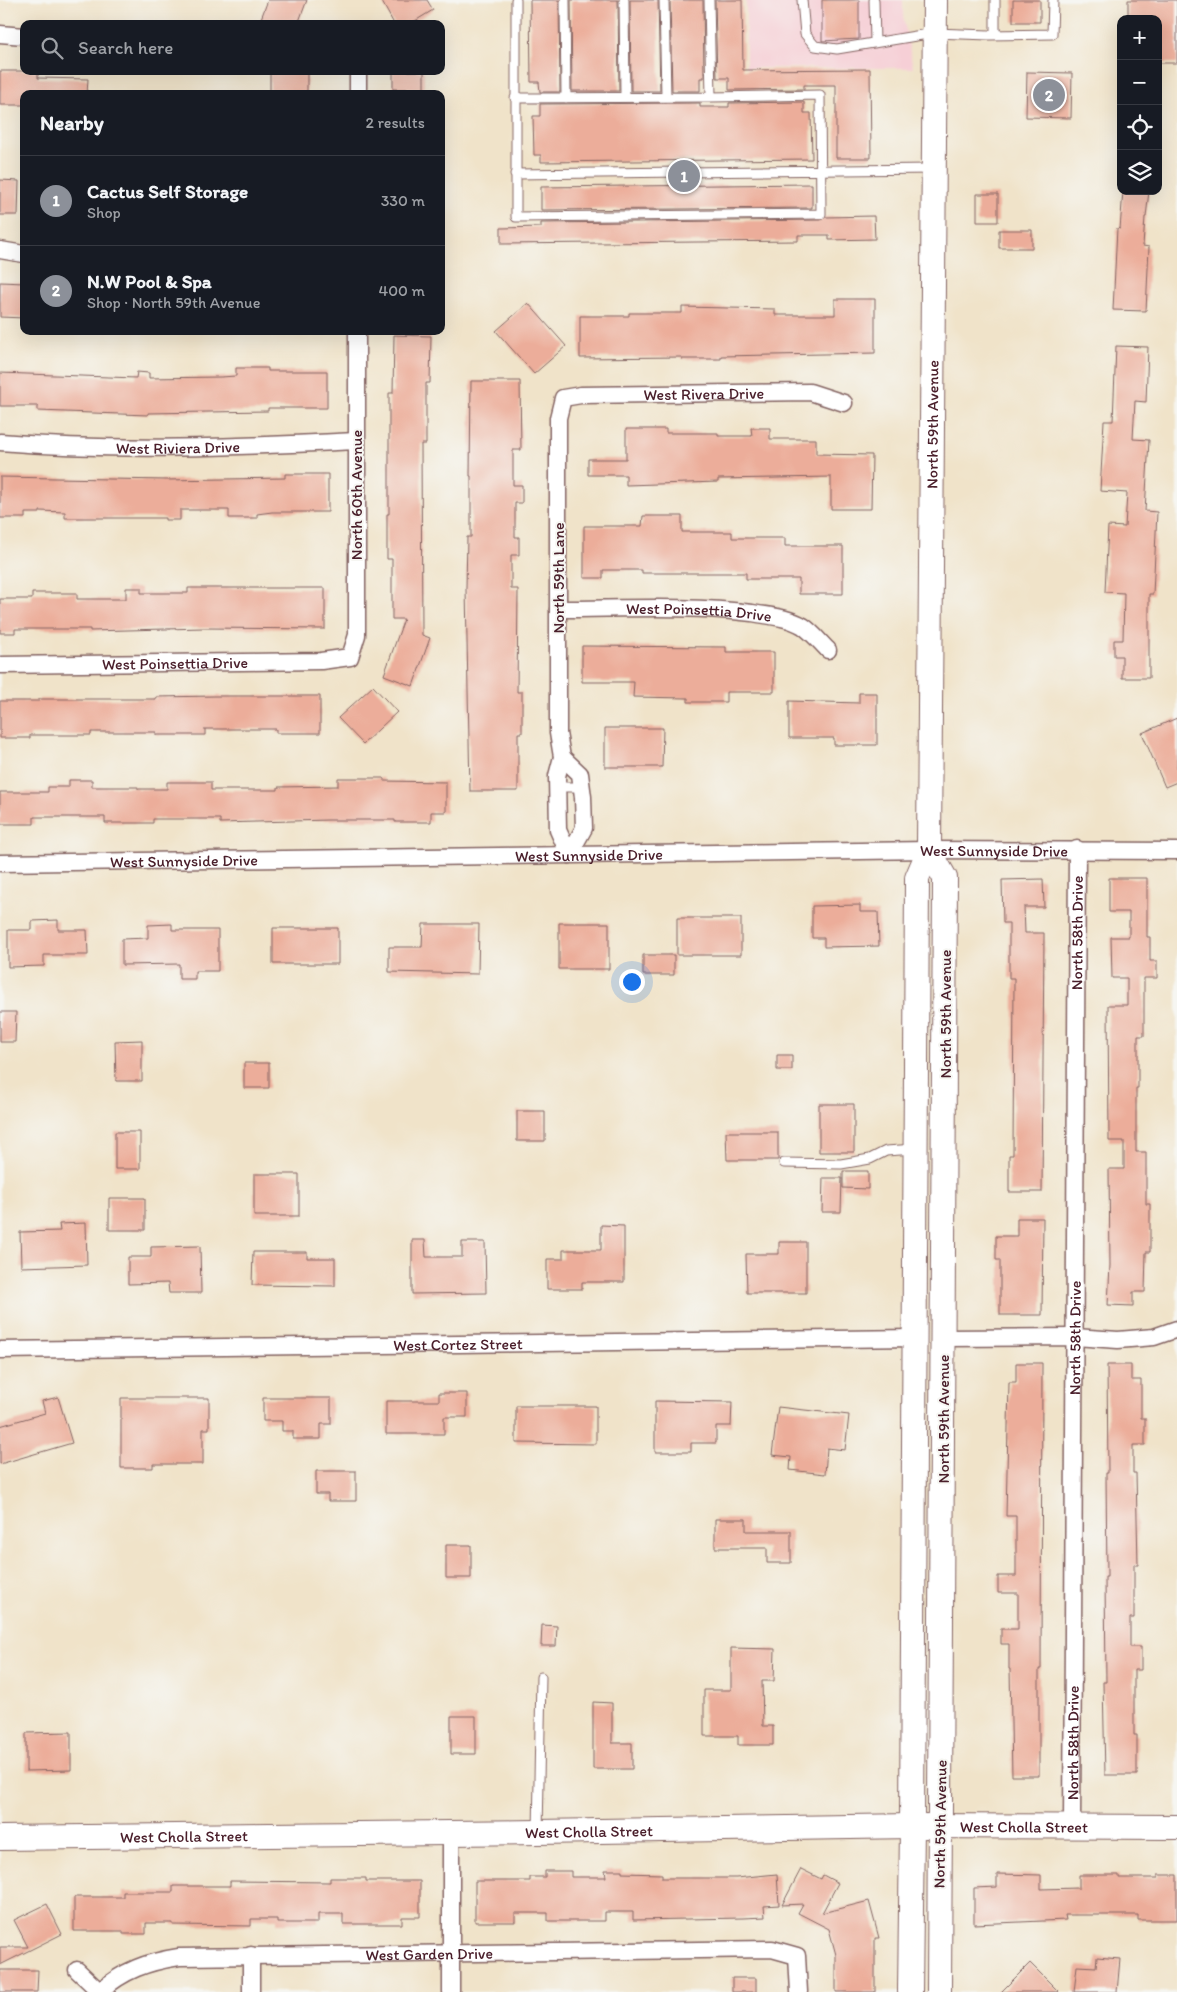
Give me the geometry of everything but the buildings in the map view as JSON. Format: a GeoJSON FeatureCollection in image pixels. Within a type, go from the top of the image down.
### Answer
{"type":"FeatureCollection","features":[{"type":"Feature","properties":{"kind":"main road","name":"North 59th Avenue"},"geometry":{"type":"LineString","coordinates":[[910,1992],[917,878],[929,850],[935,0]]}},
{"type":"Feature","properties":{"kind":"main road","name":"North 59th Avenue"},"geometry":{"type":"LineString","coordinates":[[929,850],[945,878],[939,1992]]}},
{"type":"Feature","properties":{"kind":"main road","name":"West Cholla Street"},"geometry":{"type":"LineString","coordinates":[[0,1838],[912,1826],[1177,1827]]}},
{"type":"Feature","properties":{"kind":"street"},"geometry":{"type":"LineString","coordinates":[[0,34],[20,36]]}},
{"type":"Feature","properties":{"kind":"street"},"geometry":{"type":"LineString","coordinates":[[358,75],[358,90]]}},
{"type":"Feature","properties":{"kind":"street"},"geometry":{"type":"LineString","coordinates":[[0,250],[20,253]]}},
{"type":"Feature","properties":{"kind":"street","name":"North 60th Avenue"},"geometry":{"type":"LineString","coordinates":[[350,657],[357,635],[357,335]]}},
{"type":"Feature","properties":{"kind":"street","name":"West Rivera Drive"},"geometry":{"type":"LineString","coordinates":[[563,398],[581,395],[810,392],[844,403]]}},
{"type":"Feature","properties":{"kind":"street","name":"North 59th Lane"},"geometry":{"type":"LineString","coordinates":[[563,398],[558,418],[558,733],[562,758],[557,776],[557,787],[558,830],[569,855]]}},
{"type":"Feature","properties":{"kind":"street","name":"West Riviera Drive"},"geometry":{"type":"LineString","coordinates":[[0,442],[56,447],[159,448],[356,441]]}},
{"type":"Feature","properties":{"kind":"street","name":"West Poinsettia Drive"},"geometry":{"type":"LineString","coordinates":[[558,609],[682,608],[722,610],[768,616],[786,619],[804,627],[828,650]]}},
{"type":"Feature","properties":{"kind":"street","name":"West Poinsettia Drive"},"geometry":{"type":"LineString","coordinates":[[0,665],[321,661],[350,657]]}},
{"type":"Feature","properties":{"kind":"street"},"geometry":{"type":"LineString","coordinates":[[562,758],[580,774],[582,787],[584,828],[569,855]]}},
{"type":"Feature","properties":{"kind":"street","name":"West Sunnyside Drive"},"geometry":{"type":"LineString","coordinates":[[0,863],[929,850],[1077,849],[1177,851]]}},
{"type":"Feature","properties":{"kind":"street","name":"North 58th Drive"},"geometry":{"type":"LineString","coordinates":[[1072,1827],[1077,849]]}},
{"type":"Feature","properties":{"kind":"street"},"geometry":{"type":"LineString","coordinates":[[943,1338],[1075,1338],[1118,1340],[1154,1337],[1177,1329]]}},
{"type":"Feature","properties":{"kind":"street","name":"West Cortez Street"},"geometry":{"type":"LineString","coordinates":[[0,1350],[915,1338]]}},
{"type":"Feature","properties":{"kind":"street"},"geometry":{"type":"LineString","coordinates":[[451,1833],[451,1992]]}},
{"type":"Feature","properties":{"kind":"street","name":"West Garden Drive"},"geometry":{"type":"LineString","coordinates":[[77,1970],[99,1992],[129,1970],[156,1961],[180,1957],[772,1948],[797,1956],[799,1992]]}},
{"type":"Feature","properties":{"kind":"street"},"geometry":{"type":"LineString","coordinates":[[251,1955],[251,1992]]}},
{"type":"Feature","properties":{"kind":"lane"},"geometry":{"type":"LineString","coordinates":[[515,98],[820,95],[821,214],[516,216],[515,98],[516,0]]}},
{"type":"Feature","properties":{"kind":"lane"},"geometry":{"type":"LineString","coordinates":[[565,0],[566,98]]}},
{"type":"Feature","properties":{"kind":"lane"},"geometry":{"type":"LineString","coordinates":[[624,0],[625,97]]}},
{"type":"Feature","properties":{"kind":"lane"},"geometry":{"type":"LineString","coordinates":[[664,0],[666,97]]}},
{"type":"Feature","properties":{"kind":"lane"},"geometry":{"type":"LineString","coordinates":[[710,0],[711,97]]}},
{"type":"Feature","properties":{"kind":"lane"},"geometry":{"type":"LineString","coordinates":[[802,0],[805,34],[816,46],[837,49],[934,32],[994,35],[1052,34],[1053,0]]}},
{"type":"Feature","properties":{"kind":"lane"},"geometry":{"type":"LineString","coordinates":[[874,0],[875,43]]}},
{"type":"Feature","properties":{"kind":"lane"},"geometry":{"type":"LineString","coordinates":[[994,0],[994,35]]}},
{"type":"Feature","properties":{"kind":"lane"},"geometry":{"type":"LineString","coordinates":[[515,174],[934,168]]}},
{"type":"Feature","properties":{"kind":"lane"},"geometry":{"type":"LineString","coordinates":[[557,787],[582,787]]}},
{"type":"Feature","properties":{"kind":"lane"},"geometry":{"type":"LineString","coordinates":[[784,1163],[842,1164],[870,1159],[886,1151],[916,1150]]}},
{"type":"Feature","properties":{"kind":"lane"},"geometry":{"type":"LineString","coordinates":[[538,1832],[541,1677]]}},
{"type":"Feature","properties":{"kind":"shaded area"},"geometry":{"type":"Polygon","coordinates":[[[746,0],[903,0],[903,16],[913,68],[746,68],[746,0]]]}},
{"type":"Feature","properties":{"kind":"place","name":"N.W Pool & Spa"},"geometry":{"type":"Point","coordinates":[1049,95]}},
{"type":"Feature","properties":{"kind":"place","name":"Cactus Self Storage"},"geometry":{"type":"Point","coordinates":[684,176]}}]}
